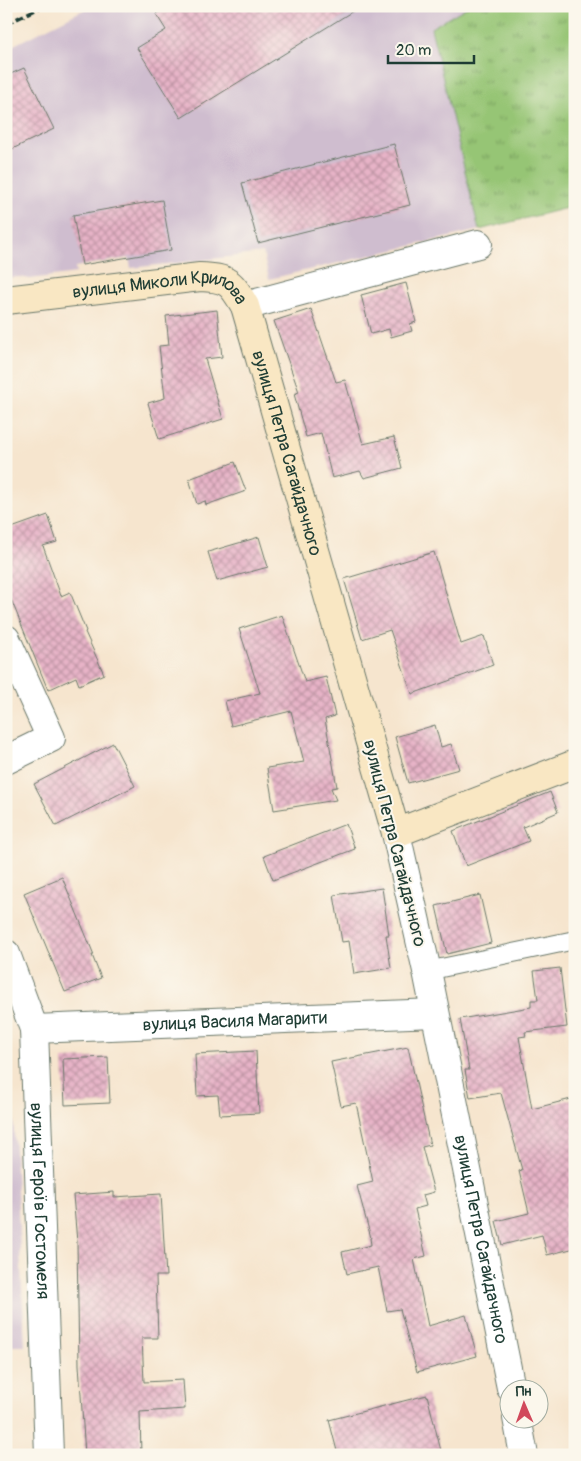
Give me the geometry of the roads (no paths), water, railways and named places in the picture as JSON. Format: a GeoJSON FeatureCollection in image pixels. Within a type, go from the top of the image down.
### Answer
{"type":"FeatureCollection","features":[{"type":"Feature","properties":{"kind":"street","name":"вулиця Миколи Крилова"},"geometry":{"type":"LineString","coordinates":[[6,300],[200,277],[218,278],[233,286],[245,306],[478,244]]}},
{"type":"Feature","properties":{"kind":"street","name":"вулиця Петра Сагайдачного"},"geometry":{"type":"LineString","coordinates":[[245,306],[396,833],[427,971],[509,1378]]}},
{"type":"Feature","properties":{"kind":"street"},"geometry":{"type":"LineString","coordinates":[[6,639],[51,738],[6,760]]}},
{"type":"Feature","properties":{"kind":"street"},"geometry":{"type":"LineString","coordinates":[[396,833],[575,764]]}},
{"type":"Feature","properties":{"kind":"street","name":"вулиця Героїв Гостомеля"},"geometry":{"type":"LineString","coordinates":[[6,954],[34,1029],[49,1455]]}},
{"type":"Feature","properties":{"kind":"street","name":"вулиця Василя Магарити"},"geometry":{"type":"LineString","coordinates":[[34,1029],[435,1013]]}},
{"type":"Feature","properties":{"kind":"street"},"geometry":{"type":"LineString","coordinates":[[519,1428],[524,1455]]}},
{"type":"Feature","properties":{"kind":"lane"},"geometry":{"type":"LineString","coordinates":[[427,971],[575,940]]}},
{"type":"Feature","properties":{"kind":"railway"},"geometry":{"type":"LineString","coordinates":[[6,24],[43,6]]}}]}
